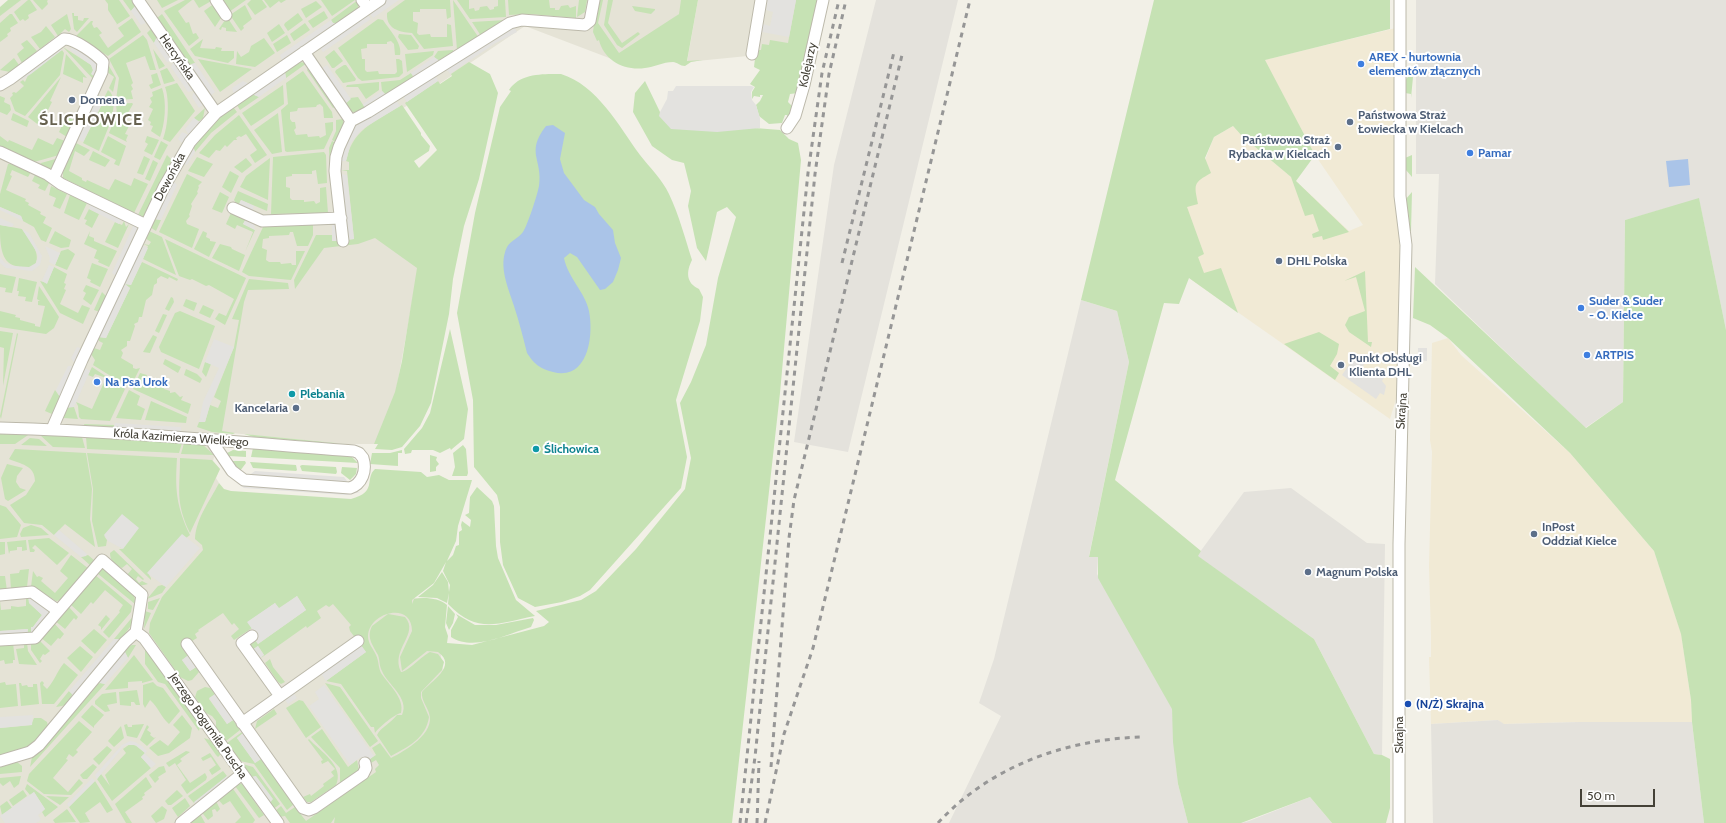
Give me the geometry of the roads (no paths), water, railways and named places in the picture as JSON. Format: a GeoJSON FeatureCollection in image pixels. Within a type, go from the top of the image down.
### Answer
{"type":"FeatureCollection","features":[{"type":"Feature","properties":{"kind":"street","name":"Hercyńska"},"geometry":{"type":"LineString","coordinates":[[138,0],[216,113]]}},
{"type":"Feature","properties":{"kind":"street"},"geometry":{"type":"LineString","coordinates":[[216,0],[226,15]]}},
{"type":"Feature","properties":{"kind":"street","name":"Dewońska"},"geometry":{"type":"LineString","coordinates":[[52,430],[82,360],[146,225],[180,157],[200,129],[216,113],[304,52],[365,4],[380,0]]}},
{"type":"Feature","properties":{"kind":"street"},"geometry":{"type":"LineString","coordinates":[[343,241],[336,157],[339,146],[351,121],[368,112],[510,23],[522,20],[582,25],[588,24],[592,13],[594,0]]}},
{"type":"Feature","properties":{"kind":"street"},"geometry":{"type":"LineString","coordinates":[[752,54],[761,0]]}},
{"type":"Feature","properties":{"kind":"street","name":"Kolejarzy"},"geometry":{"type":"LineString","coordinates":[[787,128],[795,116],[804,85],[823,0]]}},
{"type":"Feature","properties":{"kind":"street","name":"Skrajna"},"geometry":{"type":"LineString","coordinates":[[1399,823],[1399,536],[1406,245],[1400,183],[1400,0]]}},
{"type":"Feature","properties":{"kind":"street"},"geometry":{"type":"LineString","coordinates":[[0,85],[64,39],[70,40],[98,56],[103,62],[102,72],[54,177]]}},
{"type":"Feature","properties":{"kind":"street"},"geometry":{"type":"LineString","coordinates":[[304,52],[351,121]]}},
{"type":"Feature","properties":{"kind":"street"},"geometry":{"type":"LineString","coordinates":[[0,152],[54,177],[61,184],[146,225]]}},
{"type":"Feature","properties":{"kind":"street"},"geometry":{"type":"LineString","coordinates":[[233,208],[262,221],[341,218]]}},
{"type":"Feature","properties":{"kind":"street","name":"Króla Kazimierza Wielkiego"},"geometry":{"type":"LineString","coordinates":[[0,428],[211,440],[354,451],[362,455],[364,462],[363,476],[359,484],[350,488],[244,480],[232,471],[211,440]]}},
{"type":"Feature","properties":{"kind":"street"},"geometry":{"type":"LineString","coordinates":[[0,640],[35,638],[57,610],[65,603],[102,560],[142,595],[136,632],[125,642],[39,745],[30,752],[0,761]]}},
{"type":"Feature","properties":{"kind":"street"},"geometry":{"type":"LineString","coordinates":[[0,595],[32,592],[57,610]]}},
{"type":"Feature","properties":{"kind":"street","name":"Jerzego Bogumiła Puscha"},"geometry":{"type":"LineString","coordinates":[[136,632],[144,638],[278,823]]}},
{"type":"Feature","properties":{"kind":"street"},"geometry":{"type":"LineString","coordinates":[[252,636],[242,643],[280,696]]}},
{"type":"Feature","properties":{"kind":"street"},"geometry":{"type":"LineString","coordinates":[[242,723],[358,641]]}},
{"type":"Feature","properties":{"kind":"street"},"geometry":{"type":"LineString","coordinates":[[187,644],[300,805],[306,809],[317,806],[363,774],[366,768],[365,763]]}},
{"type":"Feature","properties":{"kind":"street"},"geometry":{"type":"LineString","coordinates":[[181,823],[242,774]]}},
{"type":"Feature","properties":{"kind":"water"},"geometry":{"type":"Polygon","coordinates":[[[553,125],[565,133],[560,159],[564,173],[584,200],[595,207],[613,230],[615,243],[621,258],[613,282],[605,289],[600,290],[577,257],[570,253],[564,258],[569,272],[587,304],[590,321],[589,344],[586,354],[581,363],[574,370],[565,373],[553,372],[541,368],[527,353],[518,317],[507,284],[503,262],[507,247],[523,232],[530,217],[538,191],[540,177],[536,156],[537,143],[546,126],[553,125]]]}},
{"type":"Feature","properties":{"kind":"water"},"geometry":{"type":"Polygon","coordinates":[[[1688,159],[1690,185],[1669,187],[1666,161],[1688,159]]]}},
{"type":"Feature","properties":{"kind":"railway"},"geometry":{"type":"LineString","coordinates":[[740,823],[808,173],[822,73],[839,0]]}},
{"type":"Feature","properties":{"kind":"railway"},"geometry":{"type":"LineString","coordinates":[[746,823],[755,757],[815,174],[829,74],[846,0]]}},
{"type":"Feature","properties":{"kind":"railway"},"geometry":{"type":"LineString","coordinates":[[765,823],[784,734],[813,648],[970,0]]}},
{"type":"Feature","properties":{"kind":"railway"},"geometry":{"type":"LineString","coordinates":[[842,263],[894,52]]}},
{"type":"Feature","properties":{"kind":"railway"},"geometry":{"type":"LineString","coordinates":[[771,767],[789,538],[794,500],[902,55]]}},
{"type":"Feature","properties":{"kind":"railway"},"geometry":{"type":"LineString","coordinates":[[938,823],[959,803],[981,786],[1006,771],[1031,759],[1086,743],[1142,737]]}},
{"type":"Feature","properties":{"kind":"railway"},"geometry":{"type":"LineString","coordinates":[[757,823],[759,761]]}},
{"type":"Feature","properties":{"kind":"place","name":"AREX - hurtownia elementów złącznych"},"geometry":{"type":"Point","coordinates":[1361,64]}},
{"type":"Feature","properties":{"kind":"place","name":"Domena"},"geometry":{"type":"Point","coordinates":[72,100]}},
{"type":"Feature","properties":{"kind":"place","name":"Państwowa Straż Łowiecka w Kielcach"},"geometry":{"type":"Point","coordinates":[1350,122]}},
{"type":"Feature","properties":{"kind":"place","name":"Państwowa Straż Rybacka w Kielcach"},"geometry":{"type":"Point","coordinates":[1338,147]}},
{"type":"Feature","properties":{"kind":"place","name":"Pamar"},"geometry":{"type":"Point","coordinates":[1470,153]}},
{"type":"Feature","properties":{"kind":"place","name":"DHL Polska"},"geometry":{"type":"Point","coordinates":[1279,261]}},
{"type":"Feature","properties":{"kind":"place","name":"Suder & Suder - O. Kielce"},"geometry":{"type":"Point","coordinates":[1581,308]}},
{"type":"Feature","properties":{"kind":"place","name":"ARTPIS"},"geometry":{"type":"Point","coordinates":[1587,355]}},
{"type":"Feature","properties":{"kind":"place","name":"Punkt Obsługi Klienta DHL"},"geometry":{"type":"Point","coordinates":[1341,365]}},
{"type":"Feature","properties":{"kind":"place","name":"Na Psa Urok"},"geometry":{"type":"Point","coordinates":[97,382]}},
{"type":"Feature","properties":{"kind":"place","name":"Plebania"},"geometry":{"type":"Point","coordinates":[292,394]}},
{"type":"Feature","properties":{"kind":"place","name":"Kancelaria"},"geometry":{"type":"Point","coordinates":[296,408]}},
{"type":"Feature","properties":{"kind":"place","name":"Ślichowica"},"geometry":{"type":"Point","coordinates":[536,449]}},
{"type":"Feature","properties":{"kind":"place","name":"InPost Oddział Kielce"},"geometry":{"type":"Point","coordinates":[1534,534]}},
{"type":"Feature","properties":{"kind":"place","name":"Magnum Polska"},"geometry":{"type":"Point","coordinates":[1308,572]}},
{"type":"Feature","properties":{"kind":"place","name":"(N/Ż) Skrajna"},"geometry":{"type":"Point","coordinates":[1408,704]}},
{"type":"Feature","properties":{"kind":"district","name":"ŚLICHOWICE"},"geometry":{"type":"Point","coordinates":[91,120]}}]}
